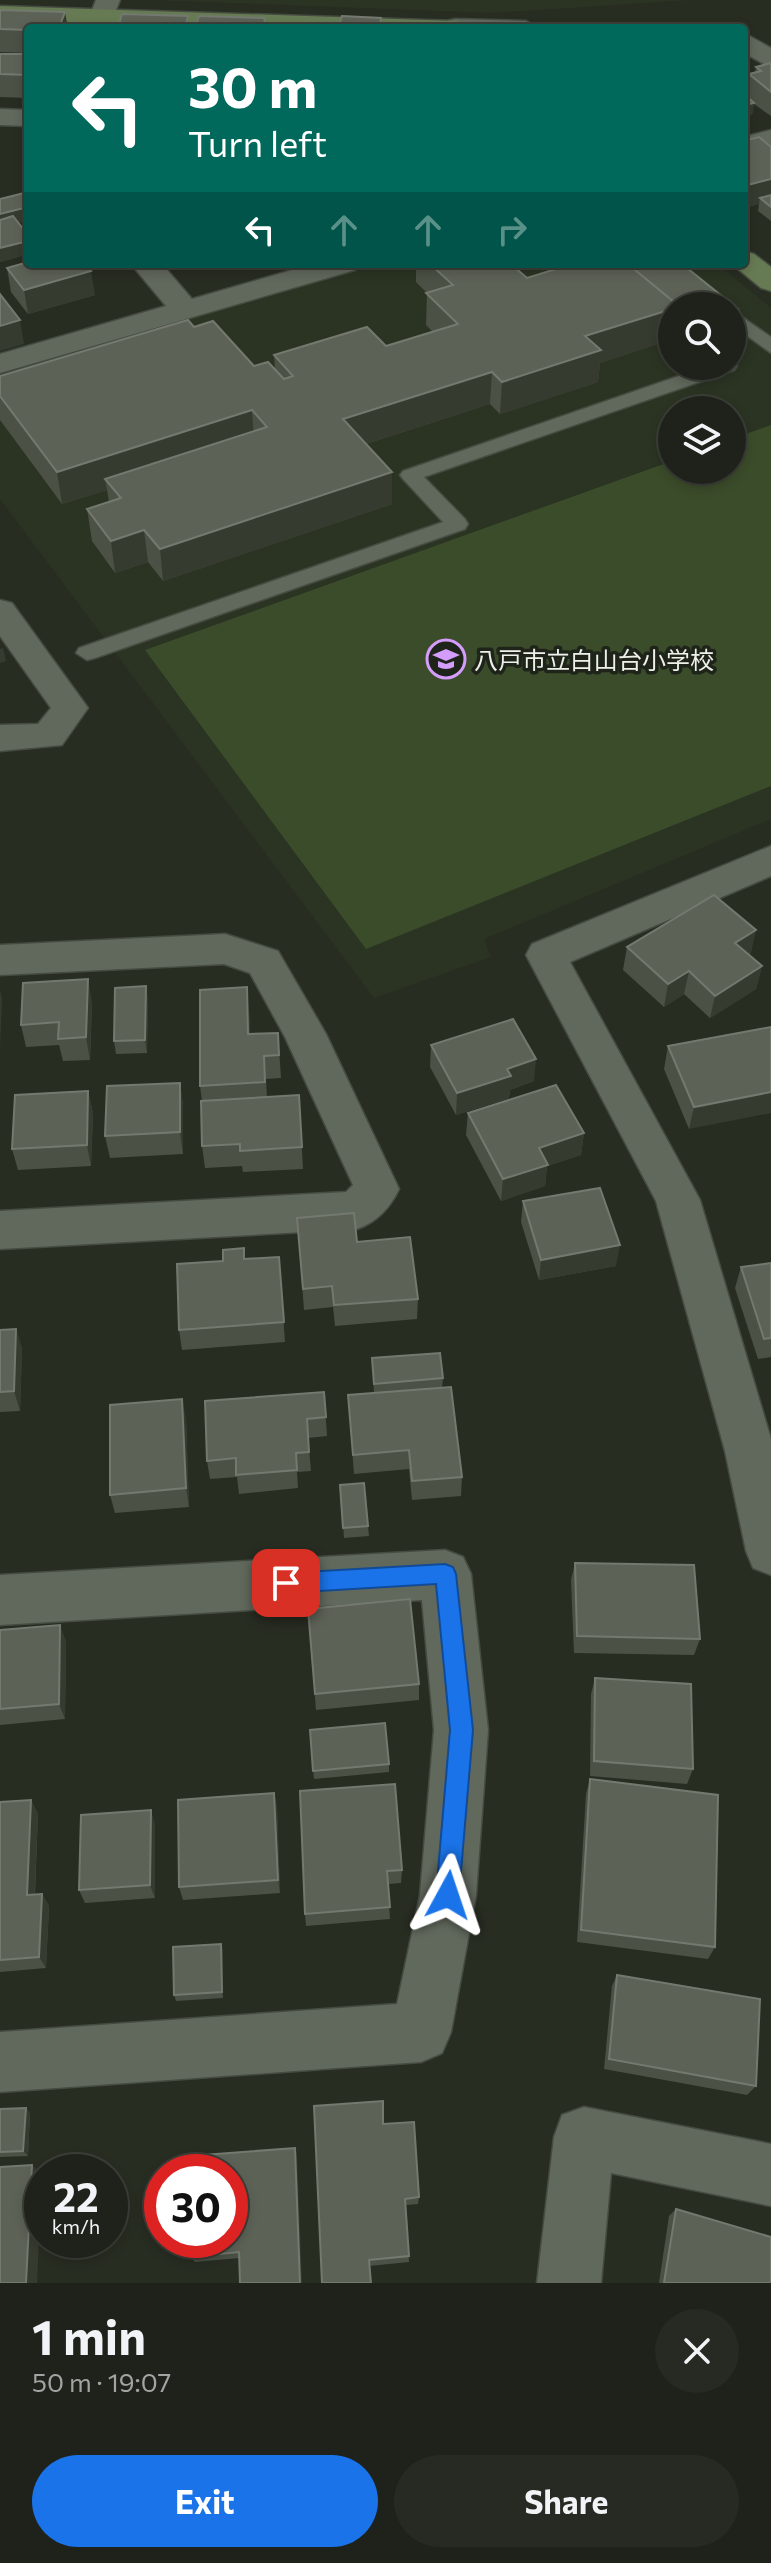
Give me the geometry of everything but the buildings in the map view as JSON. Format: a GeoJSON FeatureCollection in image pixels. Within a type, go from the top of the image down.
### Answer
{"type":"FeatureCollection","features":[{"type":"Feature","properties":{"kind":"street"},"geometry":{"type":"LineString","coordinates":[[0,13],[368,24]]}},
{"type":"Feature","properties":{"kind":"street"},"geometry":{"type":"LineString","coordinates":[[748,34],[771,35]]}},
{"type":"Feature","properties":{"kind":"street"},"geometry":{"type":"LineString","coordinates":[[748,44],[771,60]]}},
{"type":"Feature","properties":{"kind":"street"},"geometry":{"type":"LineString","coordinates":[[0,117],[24,118]]}},
{"type":"Feature","properties":{"kind":"street"},"geometry":{"type":"LineString","coordinates":[[748,145],[771,138]]}},
{"type":"Feature","properties":{"kind":"street"},"geometry":{"type":"LineString","coordinates":[[748,263],[771,282]]}},
{"type":"Feature","properties":{"kind":"street"},"geometry":{"type":"LineString","coordinates":[[149,268],[186,311]]}},
{"type":"Feature","properties":{"kind":"street"},"geometry":{"type":"LineString","coordinates":[[0,364],[331,268]]}},
{"type":"Feature","properties":{"kind":"street"},"geometry":{"type":"LineString","coordinates":[[0,611],[70,708],[49,736],[0,738]]}},
{"type":"Feature","properties":{"kind":"street"},"geometry":{"type":"LineString","coordinates":[[771,860],[546,955],[678,1200],[750,1451],[771,1551]]}},
{"type":"Feature","properties":{"kind":"street"},"geometry":{"type":"LineString","coordinates":[[0,960],[225,949],[264,962],[305,1034],[377,1189],[357,1210],[0,1230]]}},
{"type":"Feature","properties":{"kind":"street"},"geometry":{"type":"LineString","coordinates":[[0,1600],[445,1574],[461,1730],[448,1895],[421,2032],[0,2062]]}},
{"type":"Feature","properties":{"kind":"street"},"geometry":{"type":"LineString","coordinates":[[569,2283],[584,2137],[771,2175]]}},
{"type":"Feature","properties":{"kind":"lane"},"geometry":{"type":"LineString","coordinates":[[87,653],[457,524],[410,475],[751,357]]}},
{"type":"Feature","properties":{"kind":"shaded area"},"geometry":{"type":"Polygon","coordinates":[[[155,0],[691,0],[492,13],[155,0]]]}},
{"type":"Feature","properties":{"kind":"shaded area","name":"八戸市立白山台小学校"},"geometry":{"type":"Polygon","coordinates":[[[357,268],[722,268],[771,308],[771,819],[484,939],[491,957],[374,998],[0,499],[0,373],[357,268]]]}},
{"type":"Feature","properties":{"kind":"green space"},"geometry":{"type":"Polygon","coordinates":[[[771,425],[771,786],[366,949],[145,650],[658,466],[658,484],[746,484],[746,434],[771,425]]]}},
{"type":"Feature","properties":{"kind":"place","name":"八戸市立白山台小学校"},"geometry":{"type":"Point","coordinates":[446,659]}},
{"type":"Feature","properties":{"kind":"route"},"geometry":{"type":"LineString","coordinates":[[286,1583],[445,1574],[461,1730],[448,1895]]}}]}
